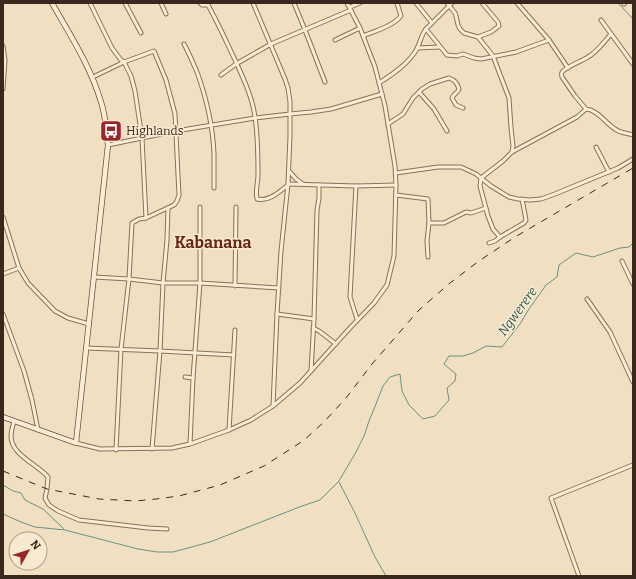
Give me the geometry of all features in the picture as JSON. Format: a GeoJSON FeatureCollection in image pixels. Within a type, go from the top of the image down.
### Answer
{"type":"FeatureCollection","features":[{"type":"Feature","properties":{"kind":"street"},"geometry":{"type":"LineString","coordinates":[[52,3],[93,76],[102,103],[108,145],[76,443]]}},
{"type":"Feature","properties":{"kind":"street"},"geometry":{"type":"LineString","coordinates":[[90,3],[112,48],[124,62],[131,76],[142,138],[146,218]]}},
{"type":"Feature","properties":{"kind":"street"},"geometry":{"type":"LineString","coordinates":[[125,3],[141,33]]}},
{"type":"Feature","properties":{"kind":"street"},"geometry":{"type":"LineString","coordinates":[[160,3],[166,14]]}},
{"type":"Feature","properties":{"kind":"street"},"geometry":{"type":"LineString","coordinates":[[200,3],[202,5],[209,4],[250,91],[255,118],[258,159],[257,199],[267,199],[288,185],[396,185]]}},
{"type":"Feature","properties":{"kind":"street"},"geometry":{"type":"LineString","coordinates":[[253,3],[288,88],[290,114],[289,171],[276,314],[273,406]]}},
{"type":"Feature","properties":{"kind":"street"},"geometry":{"type":"LineString","coordinates":[[294,3],[306,30],[325,82]]}},
{"type":"Feature","properties":{"kind":"street"},"geometry":{"type":"LineString","coordinates":[[3,416],[38,430],[100,450],[172,448],[190,444],[229,430],[251,420],[273,406],[311,372],[374,303],[387,284],[394,256],[396,173],[385,106],[379,83],[360,28],[347,3]]}},
{"type":"Feature","properties":{"kind":"street"},"geometry":{"type":"LineString","coordinates":[[221,75],[236,64],[271,44],[306,30],[360,3]]}},
{"type":"Feature","properties":{"kind":"street"},"geometry":{"type":"LineString","coordinates":[[363,36],[398,20],[401,16],[397,3]]}},
{"type":"Feature","properties":{"kind":"street"},"geometry":{"type":"LineString","coordinates":[[416,3],[432,23]]}},
{"type":"Feature","properties":{"kind":"street"},"geometry":{"type":"LineString","coordinates":[[379,83],[405,64],[417,48],[426,29],[448,4],[452,3]]}},
{"type":"Feature","properties":{"kind":"street"},"geometry":{"type":"LineString","coordinates":[[478,37],[491,32],[499,26],[498,22],[482,3]]}},
{"type":"Feature","properties":{"kind":"street"},"geometry":{"type":"LineString","coordinates":[[517,3],[549,40],[568,68]]}},
{"type":"Feature","properties":{"kind":"street"},"geometry":{"type":"LineString","coordinates":[[448,4],[455,12],[458,25],[462,32],[478,37],[493,56],[509,98],[514,146],[512,152]]}},
{"type":"Feature","properties":{"kind":"street"},"geometry":{"type":"LineString","coordinates":[[601,20],[633,64]]}},
{"type":"Feature","properties":{"kind":"street"},"geometry":{"type":"LineString","coordinates":[[335,40],[360,28]]}},
{"type":"Feature","properties":{"kind":"street"},"geometry":{"type":"LineString","coordinates":[[426,29],[448,56],[464,54],[481,59],[516,52],[549,40]]}},
{"type":"Feature","properties":{"kind":"street"},"geometry":{"type":"LineString","coordinates":[[611,34],[590,56],[562,71],[561,73],[562,77],[575,96],[586,109],[598,114],[616,130],[633,135]]}},
{"type":"Feature","properties":{"kind":"street"},"geometry":{"type":"LineString","coordinates":[[184,44],[194,64],[201,84],[210,125],[214,153],[214,188]]}},
{"type":"Feature","properties":{"kind":"street"},"geometry":{"type":"LineString","coordinates":[[3,46],[3,89]]}},
{"type":"Feature","properties":{"kind":"street"},"geometry":{"type":"LineString","coordinates":[[417,48],[440,47]]}},
{"type":"Feature","properties":{"kind":"street"},"geometry":{"type":"LineString","coordinates":[[93,76],[154,51],[166,80],[175,114],[177,201],[174,205],[168,208],[132,223],[129,279],[121,349],[116,450]]}},
{"type":"Feature","properties":{"kind":"street"},"geometry":{"type":"LineString","coordinates":[[388,124],[403,114],[425,86],[449,78],[454,79],[459,89],[459,91],[454,94],[452,98],[456,105],[463,108]]}},
{"type":"Feature","properties":{"kind":"street"},"geometry":{"type":"LineString","coordinates":[[419,92],[434,109],[447,131]]}},
{"type":"Feature","properties":{"kind":"street"},"geometry":{"type":"LineString","coordinates":[[108,145],[210,125],[331,109],[382,94]]}},
{"type":"Feature","properties":{"kind":"street"},"geometry":{"type":"LineString","coordinates":[[500,237],[493,229],[486,208],[480,186],[482,178],[512,152],[577,117],[586,109]]}},
{"type":"Feature","properties":{"kind":"street"},"geometry":{"type":"LineString","coordinates":[[596,147],[609,172]]}},
{"type":"Feature","properties":{"kind":"street"},"geometry":{"type":"LineString","coordinates":[[396,173],[438,167],[461,167],[476,174],[491,186],[509,197],[541,199],[609,172],[633,159]]}},
{"type":"Feature","properties":{"kind":"street"},"geometry":{"type":"LineString","coordinates":[[289,171],[303,184]]}},
{"type":"Feature","properties":{"kind":"street"},"geometry":{"type":"LineString","coordinates":[[311,372],[319,185]]}},
{"type":"Feature","properties":{"kind":"street"},"geometry":{"type":"LineString","coordinates":[[356,186],[350,297],[357,320]]}},
{"type":"Feature","properties":{"kind":"street"},"geometry":{"type":"LineString","coordinates":[[396,195],[428,199],[428,257]]}},
{"type":"Feature","properties":{"kind":"street"},"geometry":{"type":"LineString","coordinates":[[489,243],[495,241],[524,223],[526,220],[522,199]]}},
{"type":"Feature","properties":{"kind":"street"},"geometry":{"type":"LineString","coordinates":[[190,444],[200,283],[200,206]]}},
{"type":"Feature","properties":{"kind":"street"},"geometry":{"type":"LineString","coordinates":[[235,286],[236,207]]}},
{"type":"Feature","properties":{"kind":"street"},"geometry":{"type":"LineString","coordinates":[[152,449],[160,351],[168,208]]}},
{"type":"Feature","properties":{"kind":"street"},"geometry":{"type":"LineString","coordinates":[[429,223],[444,223],[466,212],[471,213],[486,208]]}},
{"type":"Feature","properties":{"kind":"street"},"geometry":{"type":"LineString","coordinates":[[3,217],[19,268],[28,283],[54,311],[68,318],[89,324]]}},
{"type":"Feature","properties":{"kind":"street"},"geometry":{"type":"LineString","coordinates":[[622,261],[633,284]]}},
{"type":"Feature","properties":{"kind":"street"},"geometry":{"type":"LineString","coordinates":[[3,274],[19,268]]}},
{"type":"Feature","properties":{"kind":"street"},"geometry":{"type":"LineString","coordinates":[[94,277],[163,283],[200,283],[278,288]]}},
{"type":"Feature","properties":{"kind":"street"},"geometry":{"type":"LineString","coordinates":[[587,299],[610,332],[633,382]]}},
{"type":"Feature","properties":{"kind":"street"},"geometry":{"type":"LineString","coordinates":[[3,314],[24,371],[38,430]]}},
{"type":"Feature","properties":{"kind":"street"},"geometry":{"type":"LineString","coordinates":[[276,314],[314,319]]}},
{"type":"Feature","properties":{"kind":"street"},"geometry":{"type":"LineString","coordinates":[[313,328],[336,344]]}},
{"type":"Feature","properties":{"kind":"street"},"geometry":{"type":"LineString","coordinates":[[229,430],[235,330]]}},
{"type":"Feature","properties":{"kind":"street"},"geometry":{"type":"LineString","coordinates":[[86,348],[234,355]]}},
{"type":"Feature","properties":{"kind":"street"},"geometry":{"type":"LineString","coordinates":[[185,377],[193,378]]}},
{"type":"Feature","properties":{"kind":"street"},"geometry":{"type":"LineString","coordinates":[[14,421],[11,438],[13,446],[17,452],[42,470],[48,477],[45,498],[49,505],[58,511],[79,520],[167,529]]}},
{"type":"Feature","properties":{"kind":"street"},"geometry":{"type":"LineString","coordinates":[[579,576],[551,498],[633,466]]}},
{"type":"Feature","properties":{"kind":"waterway"},"geometry":{"type":"LineString","coordinates":[[618,3],[633,19]]}},
{"type":"Feature","properties":{"kind":"waterway","name":"Ngwerere"},"geometry":{"type":"LineString","coordinates":[[3,514],[35,527],[65,530],[138,549],[157,552],[173,552],[210,542],[320,500],[339,481],[356,452],[364,436],[383,386],[390,377],[400,374],[402,391],[409,405],[423,419],[435,416],[449,400],[447,388],[455,381],[456,374],[444,364],[449,356],[463,356],[473,353],[486,346],[502,347],[520,324],[546,285],[557,277],[559,265],[576,253],[593,257],[620,248],[629,247],[633,243]]}},
{"type":"Feature","properties":{"kind":"waterway"},"geometry":{"type":"LineString","coordinates":[[339,482],[375,557],[386,576]]}},
{"type":"Feature","properties":{"kind":"waterway"},"geometry":{"type":"LineString","coordinates":[[3,485],[13,491],[21,493],[25,500],[43,509],[64,529]]}},
{"type":"Feature","properties":{"kind":"railway"},"geometry":{"type":"LineString","coordinates":[[3,471],[47,489],[99,499],[136,501],[179,496],[220,485],[264,466],[303,441],[324,422],[346,398],[372,364],[419,310],[450,283],[479,261],[515,237],[633,168]]}},
{"type":"Feature","properties":{"kind":"place","name":"Highlands"},"geometry":{"type":"Point","coordinates":[111,131]}},
{"type":"Feature","properties":{"kind":"district","name":"Kabanana"},"geometry":{"type":"Point","coordinates":[213,242]}}]}
